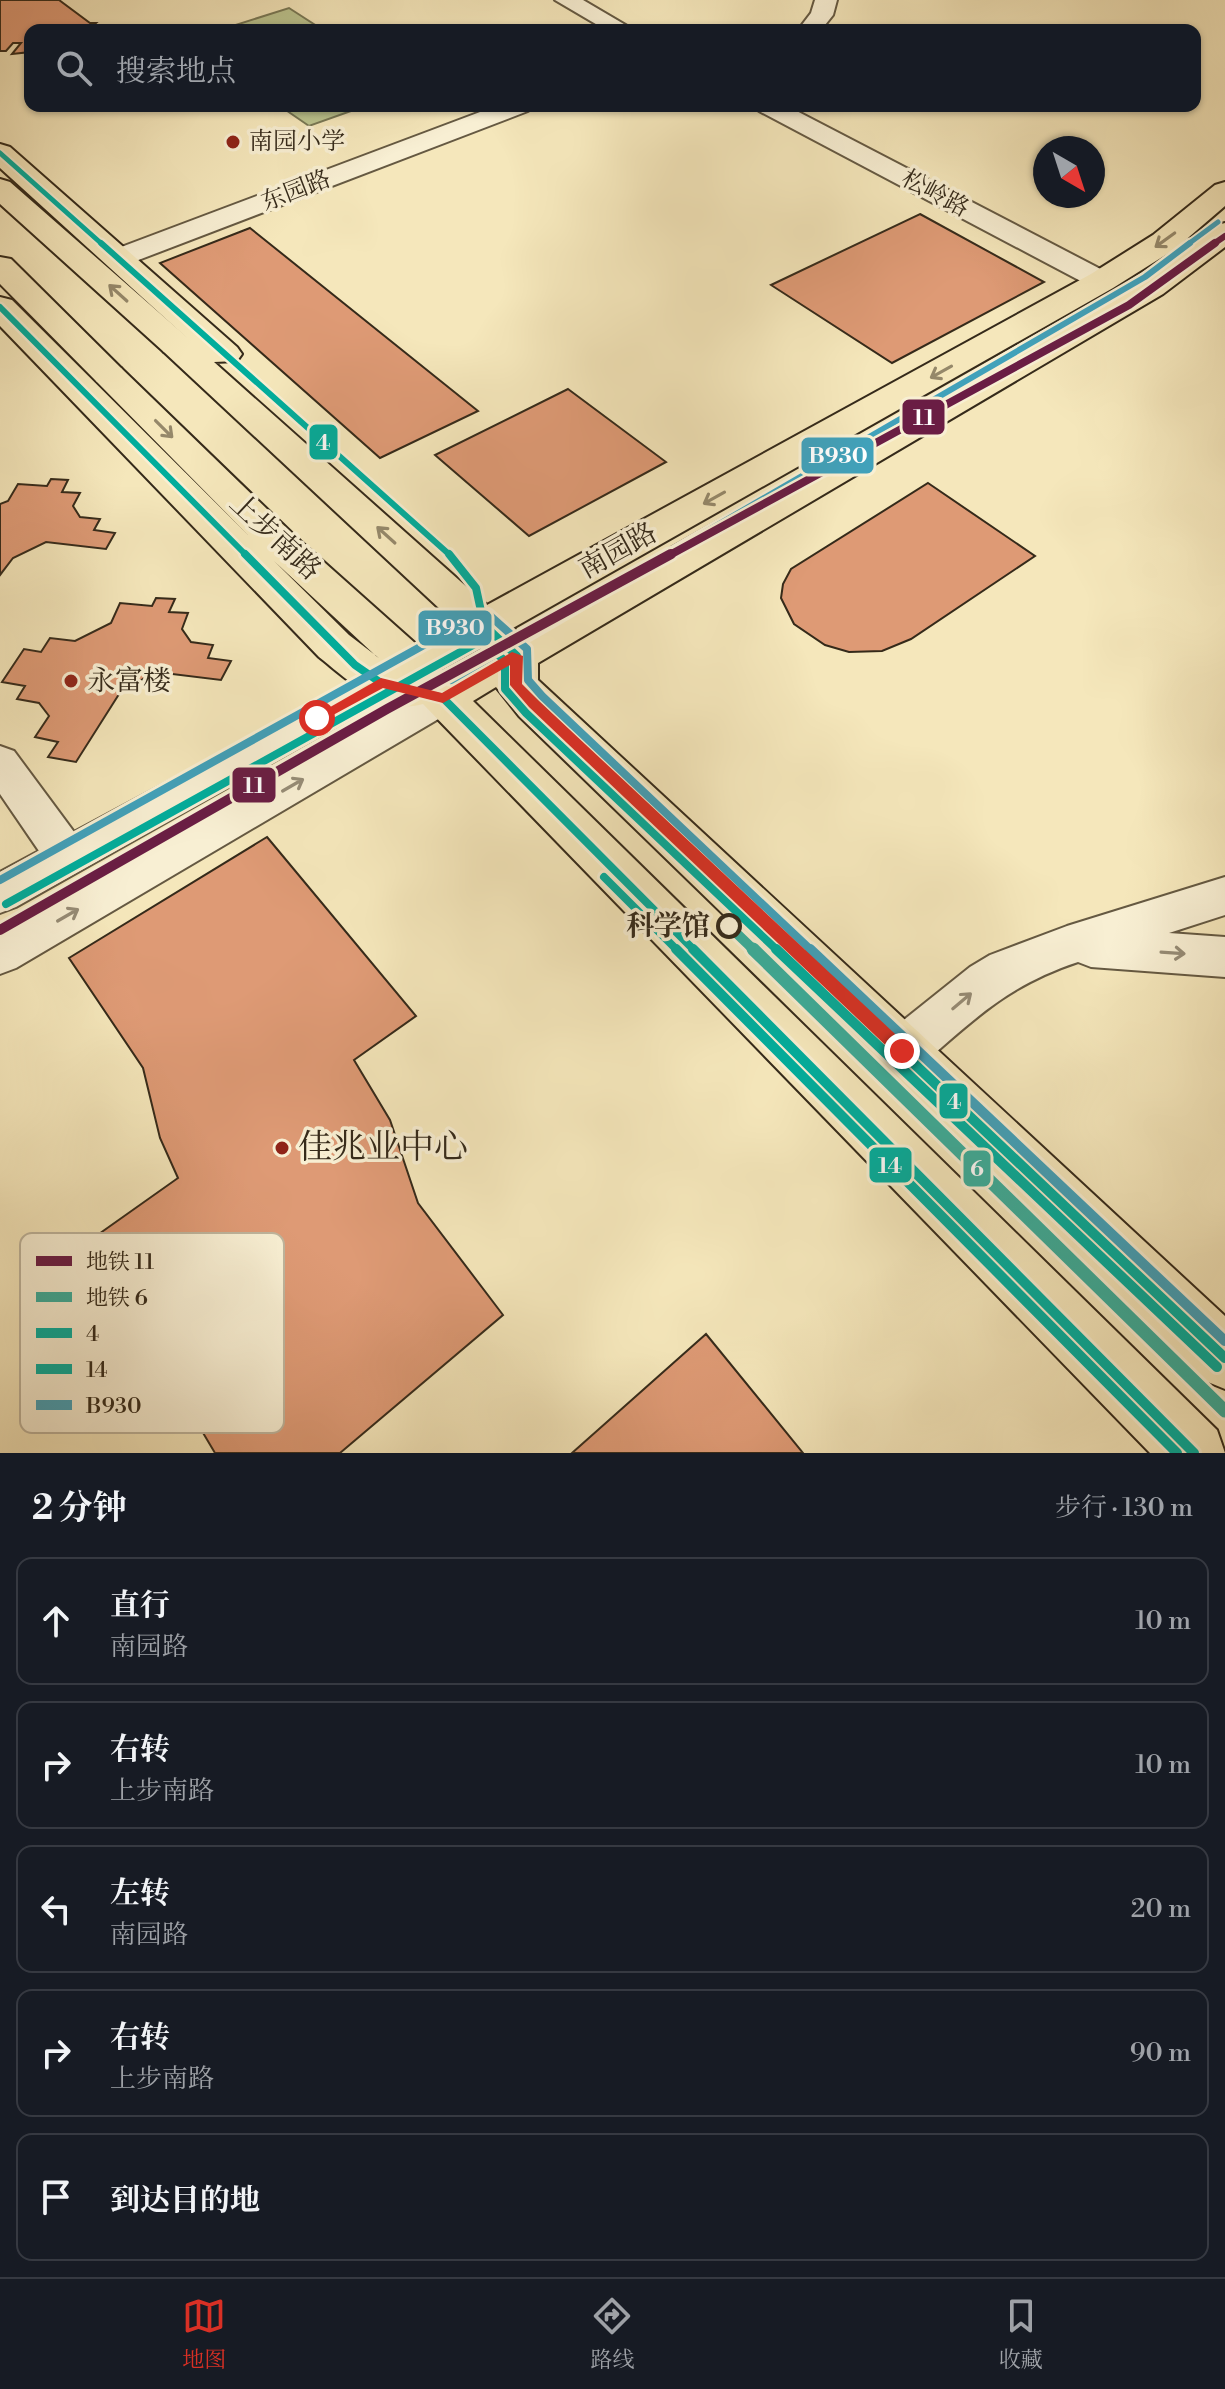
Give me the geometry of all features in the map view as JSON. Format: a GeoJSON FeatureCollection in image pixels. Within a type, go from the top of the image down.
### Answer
{"type":"FeatureCollection","features":[{"type":"Feature","properties":{"kind":"main road"},"geometry":{"type":"LineString","coordinates":[[0,153],[451,556],[476,588],[484,625]]}},
{"type":"Feature","properties":{"kind":"main road"},"geometry":{"type":"LineString","coordinates":[[0,188],[517,656],[516,685],[534,704],[1225,1358]]}},
{"type":"Feature","properties":{"kind":"main road","name":"南园路"},"geometry":{"type":"LineString","coordinates":[[412,682],[484,625],[1102,281],[1164,242],[1225,191]]}},
{"type":"Feature","properties":{"kind":"main road","name":"南园路"},"geometry":{"type":"LineString","coordinates":[[412,682],[517,656],[1140,294],[1198,256],[1225,232]]}},
{"type":"Feature","properties":{"kind":"main road","name":"上步南路"},"geometry":{"type":"LineString","coordinates":[[0,266],[412,682],[1194,1453]]}},
{"type":"Feature","properties":{"kind":"main road","name":"上步南路"},"geometry":{"type":"LineString","coordinates":[[0,307],[334,646],[412,682]]}},
{"type":"Feature","properties":{"kind":"street"},"geometry":{"type":"LineString","coordinates":[[566,0],[612,24]]}},
{"type":"Feature","properties":{"kind":"street"},"geometry":{"type":"LineString","coordinates":[[814,24],[822,15],[826,0]]}},
{"type":"Feature","properties":{"kind":"street","name":"东园路"},"geometry":{"type":"LineString","coordinates":[[118,258],[503,112]]}},
{"type":"Feature","properties":{"kind":"street","name":"松岭路"},"geometry":{"type":"LineString","coordinates":[[779,112],[1102,281]]}},
{"type":"Feature","properties":{"kind":"street","name":"南园路"},"geometry":{"type":"LineString","coordinates":[[0,894],[412,682]]}},
{"type":"Feature","properties":{"kind":"street","name":"南园路"},"geometry":{"type":"LineString","coordinates":[[0,954],[412,682]]}},
{"type":"Feature","properties":{"kind":"street"},"geometry":{"type":"LineString","coordinates":[[0,762],[67,857]]}},
{"type":"Feature","properties":{"kind":"street"},"geometry":{"type":"LineString","coordinates":[[902,1051],[986,981],[1022,962],[1225,896]]}},
{"type":"Feature","properties":{"kind":"street"},"geometry":{"type":"LineString","coordinates":[[1067,946],[1225,957]]}},
{"type":"Feature","properties":{"kind":"green space"},"geometry":{"type":"Polygon","coordinates":[[[289,8],[314,24],[239,24],[289,8]]]}},
{"type":"Feature","properties":{"kind":"green space"},"geometry":{"type":"Polygon","coordinates":[[[289,112],[348,112],[309,126],[289,112]]]}},
{"type":"Feature","properties":{"kind":"building"},"geometry":{"type":"Polygon","coordinates":[[[0,0],[59,0],[90,23],[96,23],[24,24],[24,53],[12,54],[21,43],[13,43],[6,51],[0,51],[0,0]]]}},
{"type":"Feature","properties":{"kind":"building"},"geometry":{"type":"Polygon","coordinates":[[[920,214],[1044,282],[892,363],[771,285],[920,214]]]}},
{"type":"Feature","properties":{"kind":"building"},"geometry":{"type":"Polygon","coordinates":[[[250,228],[478,411],[380,458],[160,263],[250,228]]]}},
{"type":"Feature","properties":{"kind":"building"},"geometry":{"type":"Polygon","coordinates":[[[568,389],[666,462],[529,536],[435,455],[568,389]]]}},
{"type":"Feature","properties":{"kind":"building"},"geometry":{"type":"Polygon","coordinates":[[[51,479],[68,480],[62,492],[80,493],[73,506],[80,517],[100,519],[94,530],[115,533],[106,549],[46,542],[13,558],[0,575],[0,504],[8,501],[18,484],[47,486],[51,479]]]}},
{"type":"Feature","properties":{"kind":"building"},"geometry":{"type":"Polygon","coordinates":[[[928,483],[1035,556],[911,639],[882,651],[849,652],[825,645],[794,624],[781,598],[783,584],[791,569],[928,483]]]}},
{"type":"Feature","properties":{"kind":"building","name":"永富楼"},"geometry":{"type":"Polygon","coordinates":[[[156,598],[175,599],[169,612],[188,613],[182,629],[191,642],[213,645],[208,658],[231,661],[221,680],[156,672],[121,691],[76,762],[48,757],[58,742],[35,737],[49,716],[39,703],[17,699],[25,686],[2,682],[24,649],[41,652],[50,638],[75,641],[111,623],[120,603],[152,606],[156,598]]]}},
{"type":"Feature","properties":{"kind":"building","name":"佳兆业中心"},"geometry":{"type":"Polygon","coordinates":[[[267,837],[416,1016],[354,1060],[390,1120],[418,1203],[503,1315],[340,1453],[215,1453],[203,1433],[284,1433],[284,1233],[100,1233],[178,1178],[160,1138],[143,1068],[69,958],[267,837]]]}},
{"type":"Feature","properties":{"kind":"building"},"geometry":{"type":"Polygon","coordinates":[[[706,1334],[803,1453],[572,1453],[706,1334]]]}},
{"type":"Feature","properties":{"kind":"metro line","name":"11"},"geometry":{"type":"LineString","coordinates":[[0,930],[387,709],[1129,305],[1225,236]]}},
{"type":"Feature","properties":{"kind":"metro line","name":"6"},"geometry":{"type":"LineString","coordinates":[[729,926],[1225,1411]]}},
{"type":"Feature","properties":{"kind":"transit line","name":"4"},"geometry":{"type":"LineString","coordinates":[[0,153],[451,556],[476,588],[484,625],[517,656],[516,685],[534,704],[1225,1358]]}},
{"type":"Feature","properties":{"kind":"transit line","name":"B930"},"geometry":{"type":"LineString","coordinates":[[451,680],[1145,277],[1218,222]]}},
{"type":"Feature","properties":{"kind":"transit line","name":"4"},"geometry":{"type":"LineString","coordinates":[[0,307],[355,665],[381,683],[443,698],[1194,1453]]}},
{"type":"Feature","properties":{"kind":"transit line","name":"B930"},"geometry":{"type":"LineString","coordinates":[[0,880],[478,615],[488,614],[527,649],[528,680],[542,696],[1225,1341]]}},
{"type":"Feature","properties":{"kind":"transit line","name":"14"},"geometry":{"type":"LineString","coordinates":[[6,904],[482,640],[505,661],[505,689],[526,713],[1217,1367]]}},
{"type":"Feature","properties":{"kind":"transit line","name":"14"},"geometry":{"type":"LineString","coordinates":[[604,877],[1177,1453]]}},
{"type":"Feature","properties":{"kind":"place","name":"南园小学"},"geometry":{"type":"Point","coordinates":[233,142]}},
{"type":"Feature","properties":{"kind":"place","name":"永富楼"},"geometry":{"type":"Point","coordinates":[71,681]}},
{"type":"Feature","properties":{"kind":"place","name":"科学馆"},"geometry":{"type":"Point","coordinates":[729,926]}},
{"type":"Feature","properties":{"kind":"place","name":"佳兆业中心"},"geometry":{"type":"Point","coordinates":[282,1148]}},
{"type":"Feature","properties":{"kind":"route"},"geometry":{"type":"LineString","coordinates":[[317,718],[381,683],[443,698],[517,656],[516,685],[534,704],[902,1051]]}}]}
